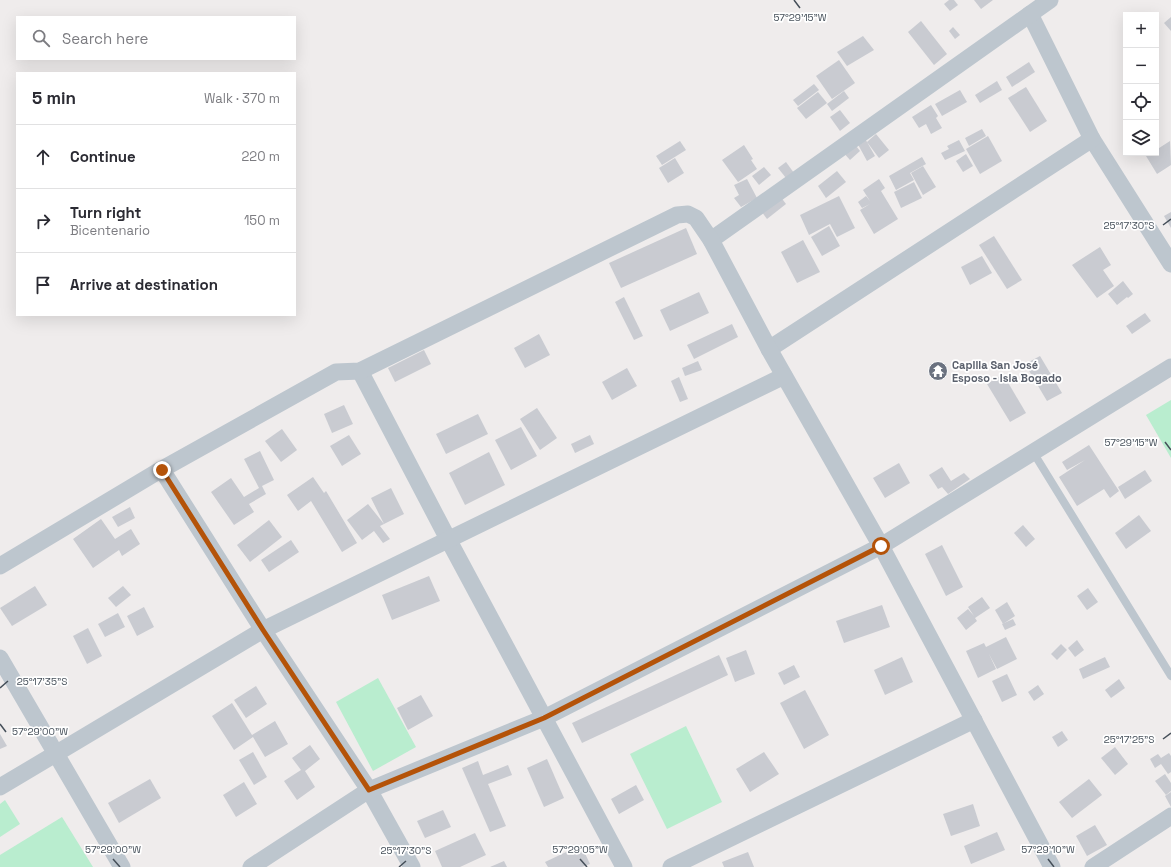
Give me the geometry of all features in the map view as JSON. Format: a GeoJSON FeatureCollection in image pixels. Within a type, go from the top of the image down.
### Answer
{"type":"FeatureCollection","features":[{"type":"Feature","properties":{"kind":"street"},"geometry":{"type":"LineString","coordinates":[[711,240],[1050,0]]}},
{"type":"Feature","properties":{"kind":"street"},"geometry":{"type":"LineString","coordinates":[[1030,14],[1092,139],[1171,264]]}},
{"type":"Feature","properties":{"kind":"street"},"geometry":{"type":"LineString","coordinates":[[769,349],[1092,139]]}},
{"type":"Feature","properties":{"kind":"street"},"geometry":{"type":"LineString","coordinates":[[0,566],[162,470],[336,372],[360,371],[677,215],[688,214],[696,218],[711,240],[769,349],[881,546],[1052,867]]}},
{"type":"Feature","properties":{"kind":"street"},"geometry":{"type":"LineString","coordinates":[[251,867],[369,790],[544,718],[881,546],[1171,367]]}},
{"type":"Feature","properties":{"kind":"street"},"geometry":{"type":"LineString","coordinates":[[360,371],[448,539],[624,867]]}},
{"type":"Feature","properties":{"kind":"street"},"geometry":{"type":"LineString","coordinates":[[0,786],[263,630],[784,376]]}},
{"type":"Feature","properties":{"kind":"street"},"geometry":{"type":"LineString","coordinates":[[162,470],[263,630],[369,790],[412,867]]}},
{"type":"Feature","properties":{"kind":"street"},"geometry":{"type":"LineString","coordinates":[[0,658],[122,867]]}},
{"type":"Feature","properties":{"kind":"street"},"geometry":{"type":"LineString","coordinates":[[671,867],[974,720]]}},
{"type":"Feature","properties":{"kind":"street"},"geometry":{"type":"LineString","coordinates":[[1093,867],[1171,816]]}},
{"type":"Feature","properties":{"kind":"lane"},"geometry":{"type":"LineString","coordinates":[[1033,452],[1171,676]]}},
{"type":"Feature","properties":{"kind":"green space"},"geometry":{"type":"Polygon","coordinates":[[[1171,400],[1171,458],[1146,415],[1171,400]]]}},
{"type":"Feature","properties":{"kind":"green space"},"geometry":{"type":"Polygon","coordinates":[[[378,678],[416,747],[373,771],[336,702],[378,678]]]}},
{"type":"Feature","properties":{"kind":"green space"},"geometry":{"type":"Polygon","coordinates":[[[686,726],[722,802],[667,829],[630,754],[686,726]]]}},
{"type":"Feature","properties":{"kind":"green space"},"geometry":{"type":"Polygon","coordinates":[[[5,800],[20,824],[0,837],[0,804],[5,800]]]}},
{"type":"Feature","properties":{"kind":"green space"},"geometry":{"type":"Polygon","coordinates":[[[62,817],[93,867],[0,867],[0,855],[62,817]]]}},
{"type":"Feature","properties":{"kind":"building"},"geometry":{"type":"Polygon","coordinates":[[[949,0],[954,0],[958,5],[950,11],[944,4],[949,0]]]}},
{"type":"Feature","properties":{"kind":"building"},"geometry":{"type":"Polygon","coordinates":[[[974,0],[993,0],[981,9],[974,0]]]}},
{"type":"Feature","properties":{"kind":"building"},"geometry":{"type":"Polygon","coordinates":[[[1171,17],[1171,31],[1164,23],[1171,17]]]}},
{"type":"Feature","properties":{"kind":"building"},"geometry":{"type":"Polygon","coordinates":[[[921,21],[947,54],[934,65],[908,32],[921,21]]]}},
{"type":"Feature","properties":{"kind":"building"},"geometry":{"type":"Polygon","coordinates":[[[953,27],[960,35],[955,39],[949,31],[953,27]]]}},
{"type":"Feature","properties":{"kind":"building"},"geometry":{"type":"Polygon","coordinates":[[[863,36],[874,50],[847,66],[837,52],[863,36]]]}},
{"type":"Feature","properties":{"kind":"building"},"geometry":{"type":"Polygon","coordinates":[[[839,60],[855,83],[832,99],[816,76],[839,60]]]}},
{"type":"Feature","properties":{"kind":"building"},"geometry":{"type":"Polygon","coordinates":[[[1029,62],[1035,72],[1012,87],[1006,77],[1029,62]]]}},
{"type":"Feature","properties":{"kind":"building"},"geometry":{"type":"Polygon","coordinates":[[[997,81],[1002,90],[980,103],[975,95],[997,81]]]}},
{"type":"Feature","properties":{"kind":"building"},"geometry":{"type":"Polygon","coordinates":[[[814,84],[819,90],[798,106],[793,100],[814,84]]]}},
{"type":"Feature","properties":{"kind":"building"},"geometry":{"type":"Polygon","coordinates":[[[1026,87],[1047,121],[1030,132],[1008,98],[1026,87]]]}},
{"type":"Feature","properties":{"kind":"building"},"geometry":{"type":"Polygon","coordinates":[[[960,90],[967,102],[942,116],[935,104],[960,90]]]}},
{"type":"Feature","properties":{"kind":"building"},"geometry":{"type":"Polygon","coordinates":[[[844,91],[849,98],[832,111],[827,104],[844,91]]]}},
{"type":"Feature","properties":{"kind":"building"},"geometry":{"type":"Polygon","coordinates":[[[818,92],[827,103],[806,119],[797,108],[818,92]]]}},
{"type":"Feature","properties":{"kind":"building"},"geometry":{"type":"Polygon","coordinates":[[[931,105],[938,116],[936,118],[942,128],[931,134],[926,124],[919,128],[912,117],[931,105]]]}},
{"type":"Feature","properties":{"kind":"building"},"geometry":{"type":"Polygon","coordinates":[[[840,110],[850,123],[840,131],[830,117],[840,110]]]}},
{"type":"Feature","properties":{"kind":"building"},"geometry":{"type":"Polygon","coordinates":[[[982,129],[986,136],[969,146],[965,138],[982,129]]]}},
{"type":"Feature","properties":{"kind":"building"},"geometry":{"type":"Polygon","coordinates":[[[876,134],[889,150],[879,158],[867,142],[876,134]]]}},
{"type":"Feature","properties":{"kind":"building"},"geometry":{"type":"Polygon","coordinates":[[[863,135],[875,156],[867,161],[855,139],[863,135]]]}},
{"type":"Feature","properties":{"kind":"building"},"geometry":{"type":"Polygon","coordinates":[[[988,136],[1002,161],[980,174],[966,149],[988,136]]]}},
{"type":"Feature","properties":{"kind":"building"},"geometry":{"type":"Polygon","coordinates":[[[959,140],[965,151],[945,160],[941,153],[949,149],[947,146],[959,140]]]}},
{"type":"Feature","properties":{"kind":"building"},"geometry":{"type":"Polygon","coordinates":[[[680,141],[686,150],[662,165],[656,156],[680,141]]]}},
{"type":"Feature","properties":{"kind":"building"},"geometry":{"type":"Polygon","coordinates":[[[1170,141],[1171,165],[1157,174],[1146,156],[1159,156],[1159,148],[1170,141]]]}},
{"type":"Feature","properties":{"kind":"building"},"geometry":{"type":"Polygon","coordinates":[[[853,142],[860,151],[850,160],[842,151],[853,142]]]}},
{"type":"Feature","properties":{"kind":"building"},"geometry":{"type":"Polygon","coordinates":[[[744,145],[753,159],[751,160],[757,169],[738,182],[722,160],[744,145]]]}},
{"type":"Feature","properties":{"kind":"building"},"geometry":{"type":"Polygon","coordinates":[[[966,154],[973,166],[963,172],[956,161],[966,154]]]}},
{"type":"Feature","properties":{"kind":"building"},"geometry":{"type":"Polygon","coordinates":[[[922,157],[926,164],[910,173],[914,180],[896,190],[889,176],[922,157]]]}},
{"type":"Feature","properties":{"kind":"building"},"geometry":{"type":"Polygon","coordinates":[[[675,158],[684,173],[668,183],[659,168],[675,158]]]}},
{"type":"Feature","properties":{"kind":"building"},"geometry":{"type":"Polygon","coordinates":[[[786,162],[794,173],[786,178],[778,168],[786,162]]]}},
{"type":"Feature","properties":{"kind":"building"},"geometry":{"type":"Polygon","coordinates":[[[923,166],[936,187],[923,195],[911,173],[923,166]]]}},
{"type":"Feature","properties":{"kind":"building"},"geometry":{"type":"Polygon","coordinates":[[[764,167],[771,175],[759,185],[752,176],[764,167]]]}},
{"type":"Feature","properties":{"kind":"building"},"geometry":{"type":"Polygon","coordinates":[[[837,171],[846,182],[826,198],[818,186],[837,171]]]}},
{"type":"Feature","properties":{"kind":"building"},"geometry":{"type":"Polygon","coordinates":[[[747,179],[757,198],[741,207],[734,198],[739,195],[734,185],[747,179]]]}},
{"type":"Feature","properties":{"kind":"building"},"geometry":{"type":"Polygon","coordinates":[[[879,179],[885,188],[881,191],[898,219],[874,234],[860,210],[870,204],[862,208],[858,202],[866,196],[870,201],[863,190],[879,179]]]}},
{"type":"Feature","properties":{"kind":"building"},"geometry":{"type":"Polygon","coordinates":[[[914,182],[922,198],[901,208],[894,192],[914,182]]]}},
{"type":"Feature","properties":{"kind":"building"},"geometry":{"type":"Polygon","coordinates":[[[780,196],[786,204],[767,219],[761,211],[780,196]]]}},
{"type":"Feature","properties":{"kind":"building"},"geometry":{"type":"Polygon","coordinates":[[[839,196],[855,228],[837,237],[830,224],[809,235],[800,215],[839,196]]]}},
{"type":"Feature","properties":{"kind":"building"},"geometry":{"type":"Polygon","coordinates":[[[1171,212],[1171,228],[1164,216],[1171,212]]]}},
{"type":"Feature","properties":{"kind":"building"},"geometry":{"type":"Polygon","coordinates":[[[829,226],[840,246],[822,256],[811,237],[829,226]]]}},
{"type":"Feature","properties":{"kind":"building"},"geometry":{"type":"Polygon","coordinates":[[[686,228],[697,254],[621,288],[609,263],[686,228]]]}},
{"type":"Feature","properties":{"kind":"building"},"geometry":{"type":"Polygon","coordinates":[[[994,236],[1022,280],[1007,289],[979,245],[994,236]]]}},
{"type":"Feature","properties":{"kind":"building"},"geometry":{"type":"Polygon","coordinates":[[[803,240],[820,272],[797,283],[781,252],[803,240]]]}},
{"type":"Feature","properties":{"kind":"building"},"geometry":{"type":"Polygon","coordinates":[[[1100,247],[1111,265],[1103,270],[1114,286],[1097,298],[1072,265],[1100,247]]]}},
{"type":"Feature","properties":{"kind":"building"},"geometry":{"type":"Polygon","coordinates":[[[982,256],[992,273],[970,285],[961,267],[982,256]]]}},
{"type":"Feature","properties":{"kind":"building"},"geometry":{"type":"Polygon","coordinates":[[[1123,281],[1133,294],[1117,305],[1108,294],[1123,281]]]}},
{"type":"Feature","properties":{"kind":"building"},"geometry":{"type":"Polygon","coordinates":[[[699,292],[709,313],[670,331],[660,310],[699,292]]]}},
{"type":"Feature","properties":{"kind":"building"},"geometry":{"type":"Polygon","coordinates":[[[624,297],[643,336],[634,340],[615,302],[624,297]]]}},
{"type":"Feature","properties":{"kind":"building"},"geometry":{"type":"Polygon","coordinates":[[[1145,313],[1151,321],[1132,334],[1126,326],[1145,313]]]}},
{"type":"Feature","properties":{"kind":"building"},"geometry":{"type":"Polygon","coordinates":[[[732,324],[738,337],[694,359],[687,345],[732,324]]]}},
{"type":"Feature","properties":{"kind":"building"},"geometry":{"type":"Polygon","coordinates":[[[539,334],[550,355],[525,368],[514,348],[539,334]]]}},
{"type":"Feature","properties":{"kind":"building"},"geometry":{"type":"Polygon","coordinates":[[[424,350],[431,364],[395,382],[388,368],[424,350]]]}},
{"type":"Feature","properties":{"kind":"building"},"geometry":{"type":"Polygon","coordinates":[[[1040,356],[1062,393],[1047,401],[1025,364],[1040,356]]]}},
{"type":"Feature","properties":{"kind":"building"},"geometry":{"type":"Polygon","coordinates":[[[698,361],[702,370],[685,376],[682,368],[698,361]]]}},
{"type":"Feature","properties":{"kind":"building"},"geometry":{"type":"Polygon","coordinates":[[[627,368],[637,386],[612,400],[602,382],[627,368]]]}},
{"type":"Feature","properties":{"kind":"building"},"geometry":{"type":"Polygon","coordinates":[[[1003,374],[1026,413],[1010,422],[987,384],[1003,374]]]}},
{"type":"Feature","properties":{"kind":"building"},"geometry":{"type":"Polygon","coordinates":[[[679,377],[688,399],[680,402],[671,381],[679,377]]]}},
{"type":"Feature","properties":{"kind":"building"},"geometry":{"type":"Polygon","coordinates":[[[344,405],[353,424],[332,433],[324,414],[344,405]]]}},
{"type":"Feature","properties":{"kind":"building"},"geometry":{"type":"Polygon","coordinates":[[[537,408],[557,438],[540,450],[520,419],[537,408]]]}},
{"type":"Feature","properties":{"kind":"building"},"geometry":{"type":"Polygon","coordinates":[[[478,414],[488,434],[446,454],[436,434],[478,414]]]}},
{"type":"Feature","properties":{"kind":"building"},"geometry":{"type":"Polygon","coordinates":[[[521,427],[537,456],[511,470],[495,440],[521,427]]]}},
{"type":"Feature","properties":{"kind":"building"},"geometry":{"type":"Polygon","coordinates":[[[282,429],[297,450],[281,462],[265,441],[282,429]]]}},
{"type":"Feature","properties":{"kind":"building"},"geometry":{"type":"Polygon","coordinates":[[[349,435],[361,454],[342,466],[330,446],[349,435]]]}},
{"type":"Feature","properties":{"kind":"building"},"geometry":{"type":"Polygon","coordinates":[[[590,435],[594,444],[575,453],[571,444],[590,435]]]}},
{"type":"Feature","properties":{"kind":"building"},"geometry":{"type":"Polygon","coordinates":[[[1089,445],[1119,491],[1110,498],[1104,489],[1077,506],[1059,477],[1085,460],[1067,470],[1062,462],[1089,445]]]}},
{"type":"Feature","properties":{"kind":"building"},"geometry":{"type":"Polygon","coordinates":[[[260,451],[274,480],[262,486],[266,494],[249,504],[254,512],[234,525],[211,492],[231,478],[244,497],[259,488],[244,459],[260,451]]]}},
{"type":"Feature","properties":{"kind":"building"},"geometry":{"type":"Polygon","coordinates":[[[489,452],[505,485],[465,505],[449,473],[489,452]]]}},
{"type":"Feature","properties":{"kind":"building"},"geometry":{"type":"Polygon","coordinates":[[[899,463],[910,483],[885,498],[873,478],[899,463]]]}},
{"type":"Feature","properties":{"kind":"building"},"geometry":{"type":"Polygon","coordinates":[[[942,467],[951,481],[964,473],[970,479],[948,494],[942,487],[938,489],[929,475],[942,467]]]}},
{"type":"Feature","properties":{"kind":"building"},"geometry":{"type":"Polygon","coordinates":[[[1145,470],[1152,481],[1125,499],[1118,487],[1145,470]]]}},
{"type":"Feature","properties":{"kind":"building"},"geometry":{"type":"Polygon","coordinates":[[[313,477],[324,493],[326,491],[357,543],[342,552],[311,501],[298,511],[287,495],[313,477]]]}},
{"type":"Feature","properties":{"kind":"building"},"geometry":{"type":"Polygon","coordinates":[[[391,488],[404,514],[384,524],[371,498],[391,488]]]}},
{"type":"Feature","properties":{"kind":"building"},"geometry":{"type":"Polygon","coordinates":[[[368,504],[384,524],[380,526],[390,539],[383,543],[374,531],[362,540],[347,520],[368,504]]]}},
{"type":"Feature","properties":{"kind":"building"},"geometry":{"type":"Polygon","coordinates":[[[130,507],[135,518],[118,527],[112,517],[130,507]]]}},
{"type":"Feature","properties":{"kind":"building"},"geometry":{"type":"Polygon","coordinates":[[[1139,515],[1151,531],[1126,549],[1115,533],[1139,515]]]}},
{"type":"Feature","properties":{"kind":"building"},"geometry":{"type":"Polygon","coordinates":[[[101,519],[115,539],[131,529],[140,544],[122,556],[119,550],[93,568],[73,539],[101,519]]]}},
{"type":"Feature","properties":{"kind":"building"},"geometry":{"type":"Polygon","coordinates":[[[269,520],[282,537],[250,562],[237,545],[269,520]]]}},
{"type":"Feature","properties":{"kind":"building"},"geometry":{"type":"Polygon","coordinates":[[[1023,525],[1035,539],[1026,547],[1014,533],[1023,525]]]}},
{"type":"Feature","properties":{"kind":"building"},"geometry":{"type":"Polygon","coordinates":[[[291,540],[299,552],[269,572],[261,560],[291,540]]]}},
{"type":"Feature","properties":{"kind":"building"},"geometry":{"type":"Polygon","coordinates":[[[942,545],[963,587],[946,596],[925,554],[942,545]]]}},
{"type":"Feature","properties":{"kind":"building"},"geometry":{"type":"Polygon","coordinates":[[[429,576],[440,601],[392,620],[382,595],[429,576]]]}},
{"type":"Feature","properties":{"kind":"building"},"geometry":{"type":"Polygon","coordinates":[[[35,586],[47,605],[12,626],[0,608],[35,586]]]}},
{"type":"Feature","properties":{"kind":"building"},"geometry":{"type":"Polygon","coordinates":[[[123,586],[131,595],[116,607],[108,598],[123,586]]]}},
{"type":"Feature","properties":{"kind":"building"},"geometry":{"type":"Polygon","coordinates":[[[1088,588],[1098,602],[1087,610],[1077,596],[1088,588]]]}},
{"type":"Feature","properties":{"kind":"building"},"geometry":{"type":"Polygon","coordinates":[[[982,597],[990,608],[975,618],[977,621],[966,630],[957,618],[968,609],[974,616],[968,607],[982,597]]]}},
{"type":"Feature","properties":{"kind":"building"},"geometry":{"type":"Polygon","coordinates":[[[1007,602],[1015,616],[1003,624],[995,610],[1007,602]]]}},
{"type":"Feature","properties":{"kind":"building"},"geometry":{"type":"Polygon","coordinates":[[[882,605],[890,627],[844,643],[836,621],[882,605]]]}},
{"type":"Feature","properties":{"kind":"building"},"geometry":{"type":"Polygon","coordinates":[[[144,607],[154,627],[137,636],[127,616],[144,607]]]}},
{"type":"Feature","properties":{"kind":"building"},"geometry":{"type":"Polygon","coordinates":[[[118,613],[125,627],[105,637],[98,624],[118,613]]]}},
{"type":"Feature","properties":{"kind":"building"},"geometry":{"type":"Polygon","coordinates":[[[1013,619],[1016,625],[1005,630],[1002,624],[1013,619]]]}},
{"type":"Feature","properties":{"kind":"building"},"geometry":{"type":"Polygon","coordinates":[[[88,628],[102,656],[87,664],[73,636],[88,628]]]}},
{"type":"Feature","properties":{"kind":"building"},"geometry":{"type":"Polygon","coordinates":[[[1006,637],[1017,659],[997,669],[989,654],[996,669],[978,678],[966,651],[984,643],[986,647],[1006,637]]]}},
{"type":"Feature","properties":{"kind":"building"},"geometry":{"type":"Polygon","coordinates":[[[1077,640],[1084,650],[1075,657],[1068,648],[1077,640]]]}},
{"type":"Feature","properties":{"kind":"building"},"geometry":{"type":"Polygon","coordinates":[[[1061,644],[1067,650],[1057,660],[1051,654],[1061,644]]]}},
{"type":"Feature","properties":{"kind":"building"},"geometry":{"type":"Polygon","coordinates":[[[746,650],[755,674],[735,682],[726,658],[746,650]]]}},
{"type":"Feature","properties":{"kind":"building"},"geometry":{"type":"Polygon","coordinates":[[[719,655],[728,675],[582,743],[572,723],[719,655]]]}},
{"type":"Feature","properties":{"kind":"building"},"geometry":{"type":"Polygon","coordinates":[[[902,657],[913,682],[885,695],[874,670],[902,657]]]}},
{"type":"Feature","properties":{"kind":"building"},"geometry":{"type":"Polygon","coordinates":[[[1105,657],[1110,667],[1083,679],[1079,669],[1105,657]]]}},
{"type":"Feature","properties":{"kind":"building"},"geometry":{"type":"Polygon","coordinates":[[[794,665],[800,677],[784,685],[778,673],[794,665]]]}},
{"type":"Feature","properties":{"kind":"building"},"geometry":{"type":"Polygon","coordinates":[[[1007,674],[1017,695],[1002,702],[992,681],[1007,674]]]}},
{"type":"Feature","properties":{"kind":"building"},"geometry":{"type":"Polygon","coordinates":[[[1119,679],[1125,688],[1111,698],[1105,690],[1119,679]]]}},
{"type":"Feature","properties":{"kind":"building"},"geometry":{"type":"Polygon","coordinates":[[[1038,685],[1044,694],[1034,701],[1028,692],[1038,685]]]}},
{"type":"Feature","properties":{"kind":"building"},"geometry":{"type":"Polygon","coordinates":[[[256,686],[267,704],[246,718],[234,700],[256,686]]]}},
{"type":"Feature","properties":{"kind":"building"},"geometry":{"type":"Polygon","coordinates":[[[805,690],[829,735],[804,749],[780,703],[805,690]]]}},
{"type":"Feature","properties":{"kind":"building"},"geometry":{"type":"Polygon","coordinates":[[[421,695],[433,716],[408,730],[397,708],[421,695]]]}},
{"type":"Feature","properties":{"kind":"building"},"geometry":{"type":"Polygon","coordinates":[[[232,703],[252,735],[275,721],[288,744],[265,757],[253,737],[234,750],[212,716],[232,703]]]}},
{"type":"Feature","properties":{"kind":"building"},"geometry":{"type":"Polygon","coordinates":[[[1062,731],[1068,740],[1058,747],[1052,737],[1062,731]]]}},
{"type":"Feature","properties":{"kind":"building"},"geometry":{"type":"Polygon","coordinates":[[[0,734],[7,746],[0,749],[0,734]]]}},
{"type":"Feature","properties":{"kind":"building"},"geometry":{"type":"Polygon","coordinates":[[[310,745],[320,759],[305,771],[315,787],[297,800],[284,781],[301,770],[292,758],[310,745]]]}},
{"type":"Feature","properties":{"kind":"building"},"geometry":{"type":"Polygon","coordinates":[[[1115,747],[1128,764],[1115,775],[1101,758],[1115,747]]]}},
{"type":"Feature","properties":{"kind":"building"},"geometry":{"type":"Polygon","coordinates":[[[253,752],[267,777],[254,785],[239,760],[253,752]]]}},
{"type":"Feature","properties":{"kind":"building"},"geometry":{"type":"Polygon","coordinates":[[[764,752],[779,774],[750,792],[736,769],[764,752]]]}},
{"type":"Feature","properties":{"kind":"building"},"geometry":{"type":"Polygon","coordinates":[[[1169,753],[1171,756],[1171,772],[1168,774],[1161,764],[1155,768],[1150,759],[1158,754],[1161,758],[1169,753]]]}},
{"type":"Feature","properties":{"kind":"building"},"geometry":{"type":"Polygon","coordinates":[[[547,759],[564,798],[544,807],[527,768],[547,759]]]}},
{"type":"Feature","properties":{"kind":"building"},"geometry":{"type":"Polygon","coordinates":[[[478,761],[483,775],[508,765],[512,775],[488,784],[506,826],[490,832],[462,768],[478,761]]]}},
{"type":"Feature","properties":{"kind":"building"},"geometry":{"type":"Polygon","coordinates":[[[1165,774],[1171,783],[1171,791],[1166,795],[1155,781],[1165,774]]]}},
{"type":"Feature","properties":{"kind":"building"},"geometry":{"type":"Polygon","coordinates":[[[150,779],[161,798],[119,823],[108,803],[150,779]]]}},
{"type":"Feature","properties":{"kind":"building"},"geometry":{"type":"Polygon","coordinates":[[[1089,779],[1102,795],[1072,818],[1059,802],[1089,779]]]}},
{"type":"Feature","properties":{"kind":"building"},"geometry":{"type":"Polygon","coordinates":[[[244,782],[257,804],[236,817],[223,795],[244,782]]]}},
{"type":"Feature","properties":{"kind":"building"},"geometry":{"type":"Polygon","coordinates":[[[636,785],[644,800],[619,814],[611,799],[636,785]]]}},
{"type":"Feature","properties":{"kind":"building"},"geometry":{"type":"Polygon","coordinates":[[[1171,792],[1171,807],[1165,796],[1171,792]]]}},
{"type":"Feature","properties":{"kind":"building"},"geometry":{"type":"Polygon","coordinates":[[[973,804],[980,826],[951,836],[943,814],[973,804]]]}},
{"type":"Feature","properties":{"kind":"building"},"geometry":{"type":"Polygon","coordinates":[[[443,810],[451,827],[425,838],[417,821],[443,810]]]}},
{"type":"Feature","properties":{"kind":"building"},"geometry":{"type":"Polygon","coordinates":[[[1095,825],[1107,845],[1087,856],[1076,836],[1095,825]]]}},
{"type":"Feature","properties":{"kind":"building"},"geometry":{"type":"Polygon","coordinates":[[[997,832],[1005,850],[971,864],[964,846],[997,832]]]}},
{"type":"Feature","properties":{"kind":"building"},"geometry":{"type":"Polygon","coordinates":[[[475,833],[486,855],[460,867],[442,867],[435,851],[475,833]]]}},
{"type":"Feature","properties":{"kind":"building"},"geometry":{"type":"Polygon","coordinates":[[[581,845],[590,864],[582,867],[548,867],[545,862],[581,845]]]}},
{"type":"Feature","properties":{"kind":"building"},"geometry":{"type":"Polygon","coordinates":[[[748,852],[754,867],[724,867],[722,862],[748,852]]]}},
{"type":"Feature","properties":{"kind":"building"},"geometry":{"type":"Polygon","coordinates":[[[504,861],[507,867],[490,867],[504,861]]]}},
{"type":"Feature","properties":{"kind":"place","name":"Capilla San José Esposo - Isla Bogado"},"geometry":{"type":"Point","coordinates":[938,371]}},
{"type":"Feature","properties":{"kind":"route"},"geometry":{"type":"LineString","coordinates":[[162,470],[263,630],[369,790],[544,718],[881,546]]}}]}
